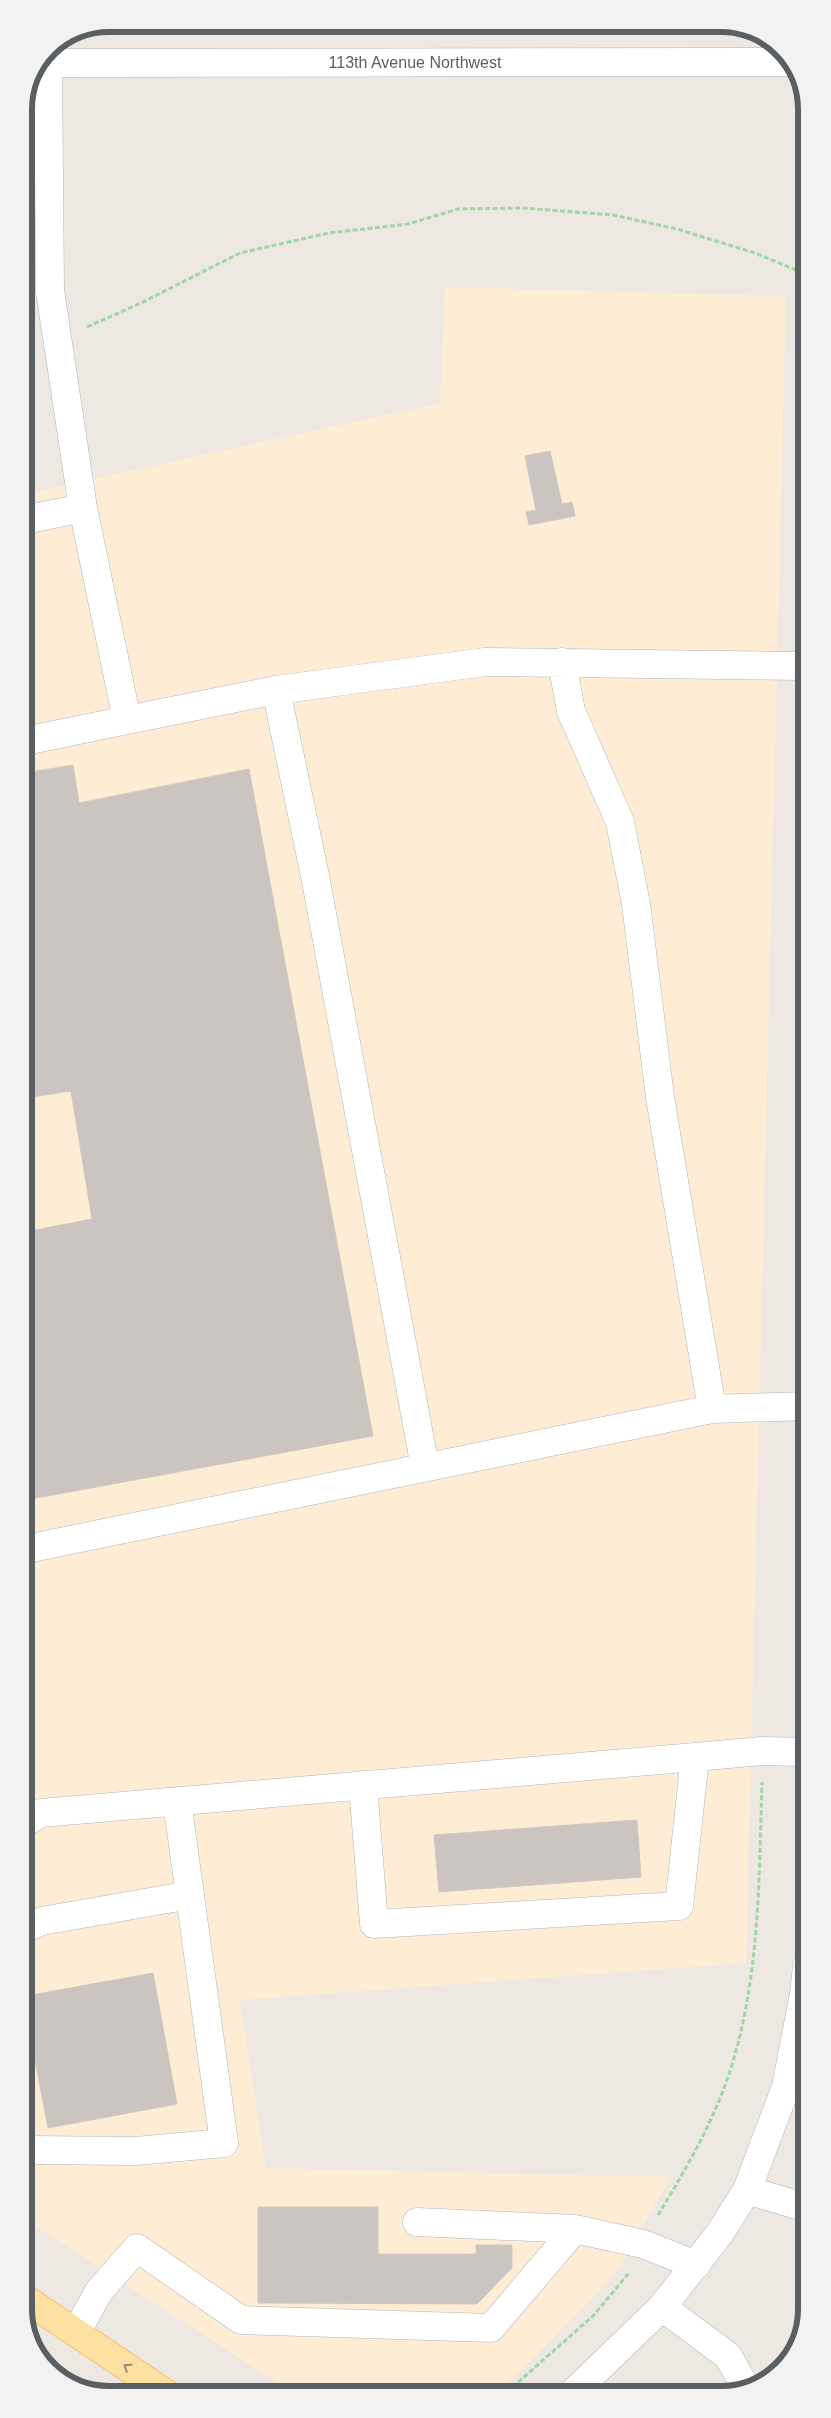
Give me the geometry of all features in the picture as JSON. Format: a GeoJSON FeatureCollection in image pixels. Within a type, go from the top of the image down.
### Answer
{"type":"FeatureCollection","features":[{"type":"Feature","properties":{"kind":"main road"},"geometry":{"type":"LineString","coordinates":[[32,2303],[154,2385]]}},
{"type":"Feature","properties":{"kind":"street","name":"113th Avenue Northwest"},"geometry":{"type":"LineString","coordinates":[[48,63],[782,62]]}},
{"type":"Feature","properties":{"kind":"street"},"geometry":{"type":"LineString","coordinates":[[45,67],[49,282],[56,340],[83,508],[127,720]]}},
{"type":"Feature","properties":{"kind":"street"},"geometry":{"type":"LineString","coordinates":[[32,518],[83,508]]}},
{"type":"Feature","properties":{"kind":"street"},"geometry":{"type":"LineString","coordinates":[[32,739],[276,690],[485,662],[798,666]]}},
{"type":"Feature","properties":{"kind":"street"},"geometry":{"type":"LineString","coordinates":[[562,662],[570,711],[606,788],[622,831],[636,904],[660,1097],[712,1409]]}},
{"type":"Feature","properties":{"kind":"street"},"geometry":{"type":"LineString","coordinates":[[276,690],[312,858],[425,1467]]}},
{"type":"Feature","properties":{"kind":"street"},"geometry":{"type":"LineString","coordinates":[[32,1548],[712,1409],[798,1406]]}},
{"type":"Feature","properties":{"kind":"street"},"geometry":{"type":"LineString","coordinates":[[32,1818],[41,1813],[177,1801],[695,1756],[762,1751],[798,1752]]}},
{"type":"Feature","properties":{"kind":"street"},"geometry":{"type":"LineString","coordinates":[[363,1785],[374,1924],[679,1906],[695,1756]]}},
{"type":"Feature","properties":{"kind":"street"},"geometry":{"type":"LineString","coordinates":[[32,2150],[136,2152],[224,2143],[177,1801]]}},
{"type":"Feature","properties":{"kind":"street"},"geometry":{"type":"LineString","coordinates":[[32,1925],[42,1921],[190,1895]]}},
{"type":"Feature","properties":{"kind":"street"},"geometry":{"type":"LineString","coordinates":[[580,2386],[662,2307],[720,2233],[747,2190],[786,2086],[798,2025]]}},
{"type":"Feature","properties":{"kind":"street"},"geometry":{"type":"LineString","coordinates":[[747,2190],[798,2205]]}},
{"type":"Feature","properties":{"kind":"street"},"geometry":{"type":"LineString","coordinates":[[417,2222],[575,2229],[643,2244],[696,2264]]}},
{"type":"Feature","properties":{"kind":"street"},"geometry":{"type":"LineString","coordinates":[[76,2333],[99,2291],[137,2248],[241,2320],[491,2328],[575,2229]]}},
{"type":"Feature","properties":{"kind":"street"},"geometry":{"type":"LineString","coordinates":[[662,2307],[728,2356],[743,2383]]}},
{"type":"Feature","properties":{"kind":"path"},"geometry":{"type":"LineString","coordinates":[[56,340],[142,303],[240,253],[329,233],[408,224],[458,209],[523,208],[613,215],[686,232],[755,253],[796,270]]}},
{"type":"Feature","properties":{"kind":"path"},"geometry":{"type":"LineString","coordinates":[[514,2386],[593,2316],[628,2275],[714,2113],[736,2049],[748,2001],[757,1936],[762,1751]]}},
{"type":"Feature","properties":{"kind":"shaded area"},"geometry":{"type":"Polygon","coordinates":[[[445,287],[786,296],[746,1963],[240,2000],[266,2168],[671,2177],[616,2273],[504,2386],[282,2385],[32,2224],[32,492],[440,403],[445,287]]]}},
{"type":"Feature","properties":{"kind":"building"},"geometry":{"type":"Polygon","coordinates":[[[550,451],[562,504],[572,502],[575,516],[529,525],[526,512],[536,510],[525,456],[550,451]]]}},
{"type":"Feature","properties":{"kind":"building"},"geometry":{"type":"Polygon","coordinates":[[[73,765],[79,803],[249,769],[373,1436],[32,1499],[32,1231],[92,1219],[71,1091],[32,1097],[32,772],[73,765]]]}},
{"type":"Feature","properties":{"kind":"building"},"geometry":{"type":"Polygon","coordinates":[[[637,1820],[641,1877],[439,1892],[434,1835],[637,1820]]]}},
{"type":"Feature","properties":{"kind":"building"},"geometry":{"type":"Polygon","coordinates":[[[153,1973],[177,2104],[48,2128],[32,2044],[32,1995],[153,1973]]]}},
{"type":"Feature","properties":{"kind":"building"},"geometry":{"type":"Polygon","coordinates":[[[258,2207],[378,2207],[378,2254],[476,2254],[476,2245],[512,2245],[512,2268],[477,2304],[258,2303],[258,2207]]]}}]}
